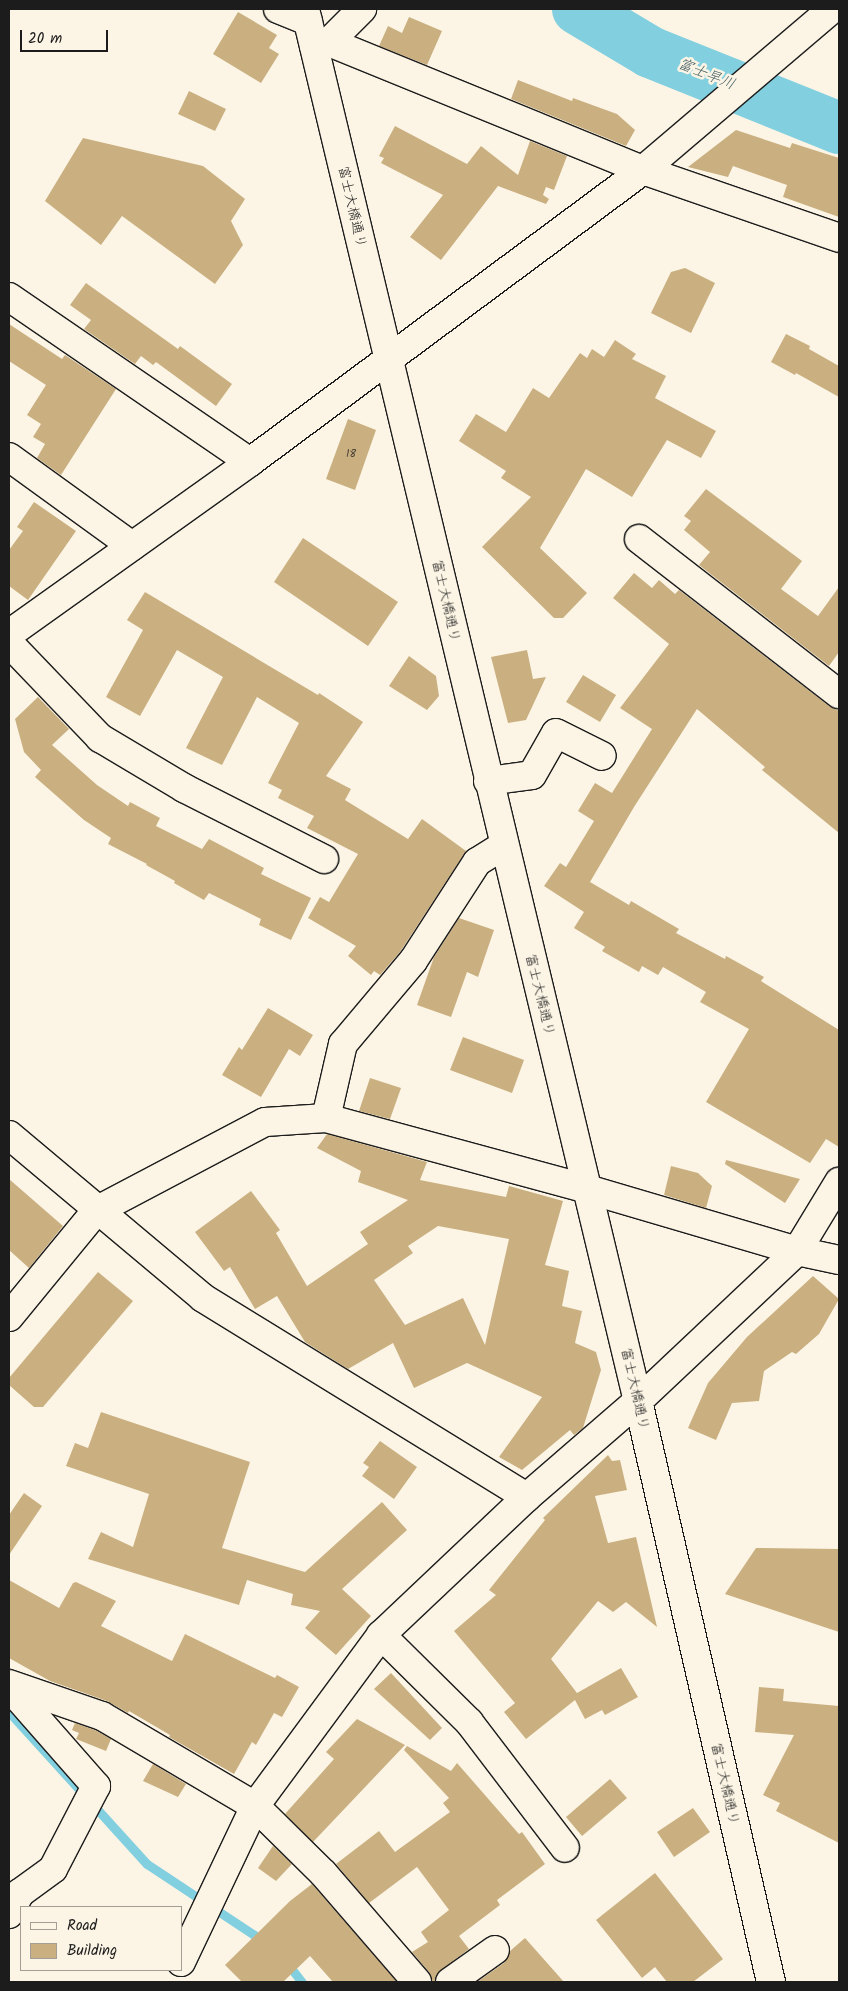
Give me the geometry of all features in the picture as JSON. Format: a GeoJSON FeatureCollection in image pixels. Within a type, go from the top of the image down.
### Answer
{"type":"FeatureCollection","features":[{"type":"Feature","properties":{"kind":"street"},"geometry":{"type":"LineString","coordinates":[[278,9],[314,29],[644,170],[839,238]]}},
{"type":"Feature","properties":{"kind":"street"},"geometry":{"type":"LineString","coordinates":[[314,29],[362,9]]}},
{"type":"Feature","properties":{"kind":"street"},"geometry":{"type":"LineString","coordinates":[[9,634],[250,462],[644,170],[832,9]]}},
{"type":"Feature","properties":{"kind":"street","name":"富士大橋通り"},"geometry":{"type":"LineString","coordinates":[[314,29],[488,781],[638,1401],[771,1982]]}},
{"type":"Feature","properties":{"kind":"street"},"geometry":{"type":"LineString","coordinates":[[9,297],[250,462]]}},
{"type":"Feature","properties":{"kind":"street"},"geometry":{"type":"LineString","coordinates":[[9,457],[132,546]]}},
{"type":"Feature","properties":{"kind":"street"},"geometry":{"type":"LineString","coordinates":[[639,539],[839,694]]}},
{"type":"Feature","properties":{"kind":"street"},"geometry":{"type":"LineString","coordinates":[[9,643],[100,738],[184,788],[324,859]]}},
{"type":"Feature","properties":{"kind":"street"},"geometry":{"type":"LineString","coordinates":[[488,781],[532,775],[556,734],[602,756]]}},
{"type":"Feature","properties":{"kind":"street"},"geometry":{"type":"LineString","coordinates":[[326,1118],[343,1044],[414,961],[478,862],[504,846]]}},
{"type":"Feature","properties":{"kind":"street"},"geometry":{"type":"LineString","coordinates":[[9,1317],[96,1211],[265,1122],[326,1118],[587,1189],[797,1252],[839,1260]]}},
{"type":"Feature","properties":{"kind":"street"},"geometry":{"type":"LineString","coordinates":[[9,1136],[96,1211],[204,1298],[526,1497]]}},
{"type":"Feature","properties":{"kind":"street"},"geometry":{"type":"LineString","coordinates":[[182,1960],[255,1806],[381,1634],[526,1497],[638,1401],[797,1252],[839,1182]]}},
{"type":"Feature","properties":{"kind":"street"},"geometry":{"type":"LineString","coordinates":[[381,1634],[469,1722],[565,1848]]}},
{"type":"Feature","properties":{"kind":"street"},"geometry":{"type":"LineString","coordinates":[[9,1686],[102,1716],[255,1806],[323,1873],[417,1982]]}},
{"type":"Feature","properties":{"kind":"street"},"geometry":{"type":"LineString","coordinates":[[9,1686],[96,1786],[52,1869],[20,1893],[9,1914]]}},
{"type":"Feature","properties":{"kind":"street"},"geometry":{"type":"LineString","coordinates":[[450,1982],[495,1950]]}},
{"type":"Feature","properties":{"kind":"building"},"geometry":{"type":"Polygon","coordinates":[[[238,12],[277,35],[269,48],[279,54],[261,83],[213,54],[238,12]]]}},
{"type":"Feature","properties":{"kind":"building"},"geometry":{"type":"Polygon","coordinates":[[[409,17],[442,31],[427,65],[379,46],[388,26],[402,33],[409,17]]]}},
{"type":"Feature","properties":{"kind":"building"},"geometry":{"type":"Polygon","coordinates":[[[518,80],[572,101],[573,98],[617,114],[635,130],[626,146],[511,99],[518,80]]]}},
{"type":"Feature","properties":{"kind":"building"},"geometry":{"type":"Polygon","coordinates":[[[189,91],[226,109],[215,131],[178,114],[189,91]]]}},
{"type":"Feature","properties":{"kind":"building"},"geometry":{"type":"Polygon","coordinates":[[[395,126],[467,164],[481,146],[518,175],[530,141],[567,156],[554,190],[546,187],[543,195],[549,199],[546,204],[498,186],[441,260],[410,237],[443,195],[381,163],[384,158],[379,156],[395,126]]]}},
{"type":"Feature","properties":{"kind":"building"},"geometry":{"type":"Polygon","coordinates":[[[736,130],[790,148],[792,143],[839,158],[839,217],[783,197],[787,185],[733,166],[728,177],[688,167],[736,130]]]}},
{"type":"Feature","properties":{"kind":"building"},"geometry":{"type":"Polygon","coordinates":[[[83,138],[203,166],[245,199],[231,221],[243,245],[215,284],[122,216],[101,245],[45,201],[83,138]]]}},
{"type":"Feature","properties":{"kind":"building"},"geometry":{"type":"Polygon","coordinates":[[[685,268],[715,283],[691,333],[651,313],[671,272],[685,268]]]}},
{"type":"Feature","properties":{"kind":"building"},"geometry":{"type":"Polygon","coordinates":[[[86,283],[178,349],[180,346],[232,384],[216,406],[156,362],[153,365],[141,356],[135,364],[84,329],[91,320],[70,305],[86,283]]]}},
{"type":"Feature","properties":{"kind":"building"},"geometry":{"type":"Polygon","coordinates":[[[9,324],[62,359],[65,355],[116,389],[61,475],[37,458],[45,444],[33,437],[41,424],[27,415],[46,385],[9,361],[9,324]]]}},
{"type":"Feature","properties":{"kind":"building"},"geometry":{"type":"Polygon","coordinates":[[[786,334],[810,346],[809,349],[839,366],[839,397],[796,373],[795,375],[771,362],[786,334]]]}},
{"type":"Feature","properties":{"kind":"building"},"geometry":{"type":"Polygon","coordinates":[[[615,340],[636,354],[632,359],[666,376],[655,398],[716,431],[701,458],[667,440],[632,497],[586,469],[540,548],[587,593],[563,618],[554,618],[482,547],[531,497],[501,478],[506,471],[459,441],[476,414],[506,432],[533,388],[549,398],[580,353],[587,358],[592,349],[604,357],[615,340]]]}},
{"type":"Feature","properties":{"kind":"building"},"geometry":{"type":"Polygon","coordinates":[[[348,419],[376,430],[355,490],[326,479],[348,419]]]}},
{"type":"Feature","properties":{"kind":"building"},"geometry":{"type":"Polygon","coordinates":[[[706,489],[802,561],[781,589],[818,616],[839,587],[839,652],[829,666],[699,565],[710,552],[684,530],[691,521],[684,516],[706,489]]]}},
{"type":"Feature","properties":{"kind":"building"},"geometry":{"type":"Polygon","coordinates":[[[34,502],[76,531],[28,600],[9,586],[9,550],[23,531],[17,527],[34,502]]]}},
{"type":"Feature","properties":{"kind":"building"},"geometry":{"type":"Polygon","coordinates":[[[303,538],[398,602],[368,646],[274,582],[303,538]]]}},
{"type":"Feature","properties":{"kind":"building"},"geometry":{"type":"Polygon","coordinates":[[[634,573],[652,588],[659,580],[675,594],[679,590],[829,706],[839,711],[839,833],[762,770],[765,767],[697,709],[634,807],[590,882],[629,905],[631,901],[679,929],[676,933],[725,959],[726,956],[764,977],[761,981],[839,1030],[839,1147],[826,1139],[810,1163],[706,1102],[749,1029],[700,1002],[706,992],[663,967],[658,975],[642,966],[639,972],[602,951],[605,947],[574,928],[584,912],[544,886],[560,863],[566,867],[594,821],[578,811],[595,783],[612,793],[652,729],[620,708],[669,644],[613,598],[634,573]]]}},
{"type":"Feature","properties":{"kind":"building"},"geometry":{"type":"Polygon","coordinates":[[[145,592],[318,695],[319,693],[363,722],[326,776],[351,789],[345,800],[408,839],[422,819],[466,851],[400,952],[380,975],[374,971],[371,975],[348,956],[356,946],[308,918],[320,897],[329,902],[358,854],[307,828],[314,816],[278,798],[282,790],[268,783],[299,723],[257,697],[222,765],[186,748],[223,677],[177,650],[140,716],[106,697],[143,630],[127,620],[145,592]]]}},
{"type":"Feature","properties":{"kind":"building"},"geometry":{"type":"Polygon","coordinates":[[[527,650],[533,679],[546,677],[526,720],[508,723],[491,657],[527,650]]]}},
{"type":"Feature","properties":{"kind":"building"},"geometry":{"type":"Polygon","coordinates":[[[409,656],[436,676],[439,696],[427,710],[389,686],[409,656]]]}},
{"type":"Feature","properties":{"kind":"building"},"geometry":{"type":"Polygon","coordinates":[[[583,675],[616,695],[600,722],[566,702],[583,675]]]}},
{"type":"Feature","properties":{"kind":"building"},"geometry":{"type":"Polygon","coordinates":[[[38,697],[69,729],[52,745],[97,785],[128,806],[130,802],[160,818],[156,826],[202,849],[209,839],[264,868],[261,874],[311,898],[291,940],[259,925],[261,919],[209,893],[204,900],[174,883],[175,881],[147,864],[108,844],[111,838],[84,820],[35,777],[41,770],[24,752],[15,719],[38,697]]]}},
{"type":"Feature","properties":{"kind":"building"},"geometry":{"type":"Polygon","coordinates":[[[459,918],[494,930],[478,977],[467,972],[451,1017],[417,1005],[434,957],[459,918]]]}},
{"type":"Feature","properties":{"kind":"building"},"geometry":{"type":"Polygon","coordinates":[[[268,1008],[313,1035],[300,1056],[289,1049],[261,1097],[222,1075],[239,1047],[242,1050],[268,1008]]]}},
{"type":"Feature","properties":{"kind":"building"},"geometry":{"type":"Polygon","coordinates":[[[463,1037],[524,1060],[512,1093],[450,1070],[463,1037]]]}},
{"type":"Feature","properties":{"kind":"building"},"geometry":{"type":"Polygon","coordinates":[[[370,1078],[401,1088],[390,1119],[359,1111],[370,1078]]]}},
{"type":"Feature","properties":{"kind":"building"},"geometry":{"type":"Polygon","coordinates":[[[327,1134],[427,1162],[420,1180],[506,1197],[509,1186],[563,1201],[545,1265],[569,1271],[562,1306],[582,1311],[575,1343],[596,1352],[601,1370],[583,1428],[574,1435],[570,1430],[522,1470],[499,1457],[542,1397],[467,1363],[414,1388],[393,1343],[348,1369],[305,1342],[277,1296],[255,1309],[230,1267],[224,1271],[195,1232],[251,1191],[280,1230],[276,1233],[307,1286],[368,1244],[360,1232],[408,1200],[358,1182],[361,1171],[317,1148],[327,1134]],[[438,1226],[408,1246],[413,1253],[374,1280],[405,1325],[463,1298],[485,1345],[509,1239],[438,1226]]]}},
{"type":"Feature","properties":{"kind":"building"},"geometry":{"type":"Polygon","coordinates":[[[726,1160],[800,1179],[785,1203],[725,1164],[726,1160]]]}},
{"type":"Feature","properties":{"kind":"building"},"geometry":{"type":"Polygon","coordinates":[[[671,1166],[698,1173],[712,1186],[706,1208],[664,1195],[671,1166]]]}},
{"type":"Feature","properties":{"kind":"building"},"geometry":{"type":"Polygon","coordinates":[[[9,1179],[63,1226],[29,1268],[9,1250],[9,1179]]]}},
{"type":"Feature","properties":{"kind":"building"},"geometry":{"type":"Polygon","coordinates":[[[98,1272],[133,1301],[43,1407],[34,1407],[9,1385],[9,1378],[98,1272]]]}},
{"type":"Feature","properties":{"kind":"building"},"geometry":{"type":"Polygon","coordinates":[[[813,1276],[839,1299],[819,1334],[796,1354],[792,1352],[764,1371],[759,1401],[732,1403],[716,1440],[688,1428],[708,1383],[747,1337],[813,1276]]]}},
{"type":"Feature","properties":{"kind":"building"},"geometry":{"type":"Polygon","coordinates":[[[101,1412],[250,1462],[222,1548],[305,1572],[382,1502],[407,1530],[342,1589],[371,1616],[336,1655],[305,1628],[320,1611],[291,1605],[293,1594],[247,1580],[239,1605],[88,1559],[101,1532],[133,1547],[149,1494],[66,1466],[75,1443],[88,1448],[101,1412]]]}},
{"type":"Feature","properties":{"kind":"building"},"geometry":{"type":"Polygon","coordinates":[[[380,1441],[417,1467],[394,1499],[362,1476],[369,1467],[363,1463],[380,1441]]]}},
{"type":"Feature","properties":{"kind":"building"},"geometry":{"type":"Polygon","coordinates":[[[608,1455],[612,1461],[620,1460],[627,1490],[595,1496],[608,1543],[636,1537],[657,1627],[626,1602],[613,1612],[598,1601],[551,1659],[577,1693],[621,1668],[638,1697],[605,1715],[602,1710],[585,1719],[575,1700],[526,1739],[504,1712],[515,1703],[454,1631],[496,1595],[489,1590],[545,1520],[543,1518],[608,1455]]]}},
{"type":"Feature","properties":{"kind":"building"},"geometry":{"type":"Polygon","coordinates":[[[24,1493],[42,1506],[9,1555],[9,1515],[24,1493]]]}},
{"type":"Feature","properties":{"kind":"building"},"geometry":{"type":"Polygon","coordinates":[[[756,1548],[839,1549],[839,1632],[725,1594],[756,1548]]]}},
{"type":"Feature","properties":{"kind":"building"},"geometry":{"type":"Polygon","coordinates":[[[9,1580],[59,1608],[73,1583],[76,1582],[116,1601],[101,1626],[172,1661],[185,1634],[275,1678],[277,1675],[299,1687],[282,1717],[274,1713],[256,1745],[252,1742],[234,1774],[169,1737],[170,1735],[129,1711],[128,1713],[107,1701],[50,1681],[9,1658],[9,1580]]]}},
{"type":"Feature","properties":{"kind":"building"},"geometry":{"type":"Polygon","coordinates":[[[391,1673],[442,1728],[430,1740],[374,1689],[391,1673]]]}},
{"type":"Feature","properties":{"kind":"building"},"geometry":{"type":"Polygon","coordinates":[[[759,1687],[784,1689],[783,1701],[839,1706],[839,1843],[776,1811],[780,1803],[763,1795],[794,1735],[755,1732],[759,1687]]]}},
{"type":"Feature","properties":{"kind":"building"},"geometry":{"type":"Polygon","coordinates":[[[357,1719],[405,1745],[313,1842],[285,1814],[334,1759],[326,1752],[357,1719]]]}},
{"type":"Feature","properties":{"kind":"building"},"geometry":{"type":"Polygon","coordinates":[[[75,1723],[95,1730],[111,1739],[106,1751],[76,1739],[79,1733],[72,1730],[75,1723]]]}},
{"type":"Feature","properties":{"kind":"building"},"geometry":{"type":"Polygon","coordinates":[[[407,1746],[451,1771],[457,1763],[519,1834],[522,1832],[545,1864],[497,1900],[500,1905],[459,1936],[469,1949],[441,1970],[435,1982],[432,1982],[429,1972],[412,1952],[428,1942],[421,1932],[449,1910],[417,1867],[369,1903],[336,1864],[379,1831],[395,1852],[450,1812],[443,1803],[449,1798],[404,1750],[407,1746]]]}},
{"type":"Feature","properties":{"kind":"building"},"geometry":{"type":"Polygon","coordinates":[[[153,1764],[186,1784],[178,1797],[143,1781],[153,1764]]]}},
{"type":"Feature","properties":{"kind":"building"},"geometry":{"type":"Polygon","coordinates":[[[610,1779],[627,1798],[582,1836],[566,1817],[610,1779]]]}},
{"type":"Feature","properties":{"kind":"building"},"geometry":{"type":"Polygon","coordinates":[[[693,1808],[710,1832],[674,1857],[657,1832],[693,1808]]]}},
{"type":"Feature","properties":{"kind":"building"},"geometry":{"type":"Polygon","coordinates":[[[273,1846],[292,1864],[276,1881],[258,1868],[273,1846]]]}},
{"type":"Feature","properties":{"kind":"building"},"geometry":{"type":"Polygon","coordinates":[[[655,1873],[723,1959],[693,1982],[667,1982],[655,1967],[642,1978],[596,1920],[655,1873]]]}},
{"type":"Feature","properties":{"kind":"building"},"geometry":{"type":"Polygon","coordinates":[[[312,1884],[397,1982],[333,1982],[310,1956],[283,1982],[242,1982],[225,1965],[290,1901],[312,1884]]]}},
{"type":"Feature","properties":{"kind":"building"},"geometry":{"type":"Polygon","coordinates":[[[525,1938],[564,1982],[477,1982],[504,1963],[510,1951],[525,1938]]]}},
{"type":"Feature","properties":{"kind":"waterway","name":"富士早川"},"geometry":{"type":"LineString","coordinates":[[578,9],[650,52],[839,128]]}},
{"type":"Feature","properties":{"kind":"waterway"},"geometry":{"type":"LineString","coordinates":[[9,1712],[147,1864],[265,1942]]}},
{"type":"Feature","properties":{"kind":"waterway"},"geometry":{"type":"LineString","coordinates":[[287,1963],[302,1982]]}}]}
